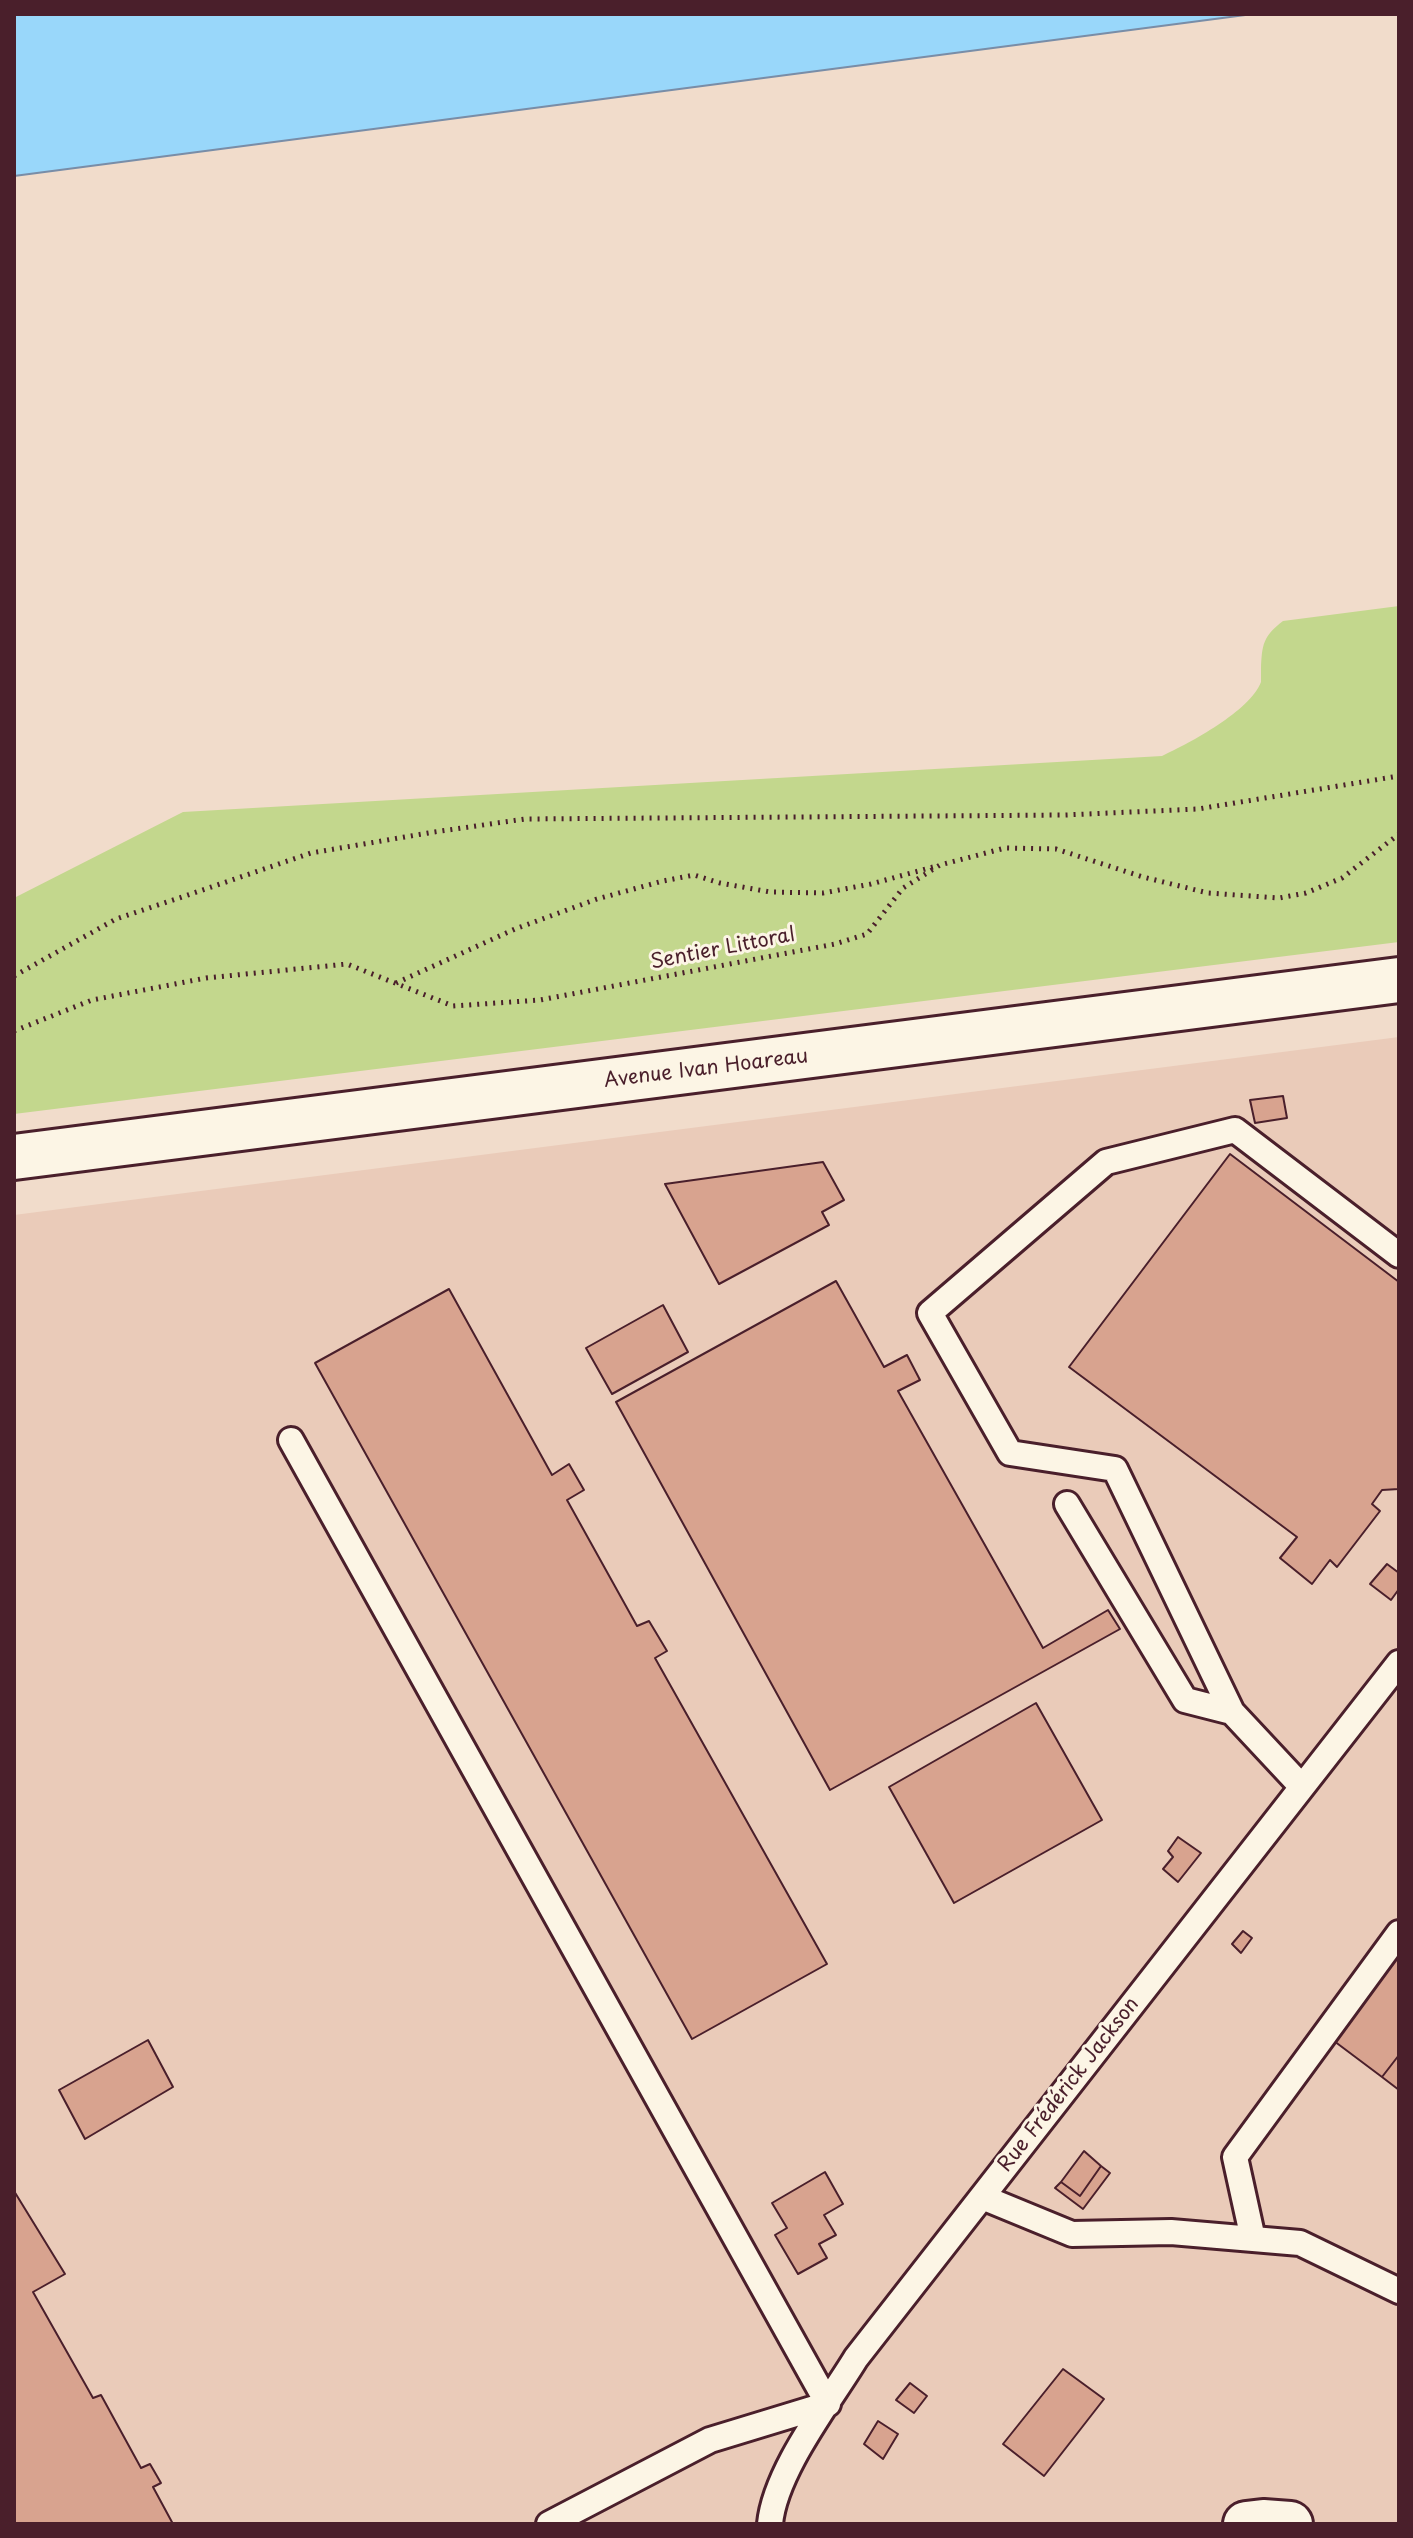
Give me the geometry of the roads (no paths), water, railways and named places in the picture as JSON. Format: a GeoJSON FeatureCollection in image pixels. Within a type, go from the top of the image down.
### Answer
{"type":"FeatureCollection","features":[{"type":"Feature","properties":{"kind":"street","name":"Avenue Ivan Hoareau"},"geometry":{"type":"LineString","coordinates":[[14,1157],[1399,980]]}},
{"type":"Feature","properties":{"kind":"street"},"geometry":{"type":"LineString","coordinates":[[1246,2524],[1290,2524]]}},
{"type":"Feature","properties":{"kind":"lane"},"geometry":{"type":"LineString","coordinates":[[1302,1787],[1232,1712],[1115,1469],[1010,1453],[930,1313],[1106,1162],[1235,1130],[1399,1255]]}},
{"type":"Feature","properties":{"kind":"lane"},"geometry":{"type":"LineString","coordinates":[[291,1440],[828,2404],[710,2440],[549,2524]]}},
{"type":"Feature","properties":{"kind":"lane"},"geometry":{"type":"LineString","coordinates":[[1067,1504],[1185,1700],[1232,1712]]}},
{"type":"Feature","properties":{"kind":"lane","name":"Rue Frédérick Jackson"},"geometry":{"type":"LineString","coordinates":[[770,2524],[771,2509],[794,2457],[856,2358],[1399,1663]]}},
{"type":"Feature","properties":{"kind":"lane"},"geometry":{"type":"LineString","coordinates":[[1253,2239],[1235,2157],[1399,1933]]}},
{"type":"Feature","properties":{"kind":"lane"},"geometry":{"type":"LineString","coordinates":[[982,2197],[1072,2234],[1171,2232],[1300,2243],[1399,2291]]}},
{"type":"Feature","properties":{"kind":"water"},"geometry":{"type":"Polygon","coordinates":[[[14,14],[1253,14],[14,176],[14,14]]]}}]}
